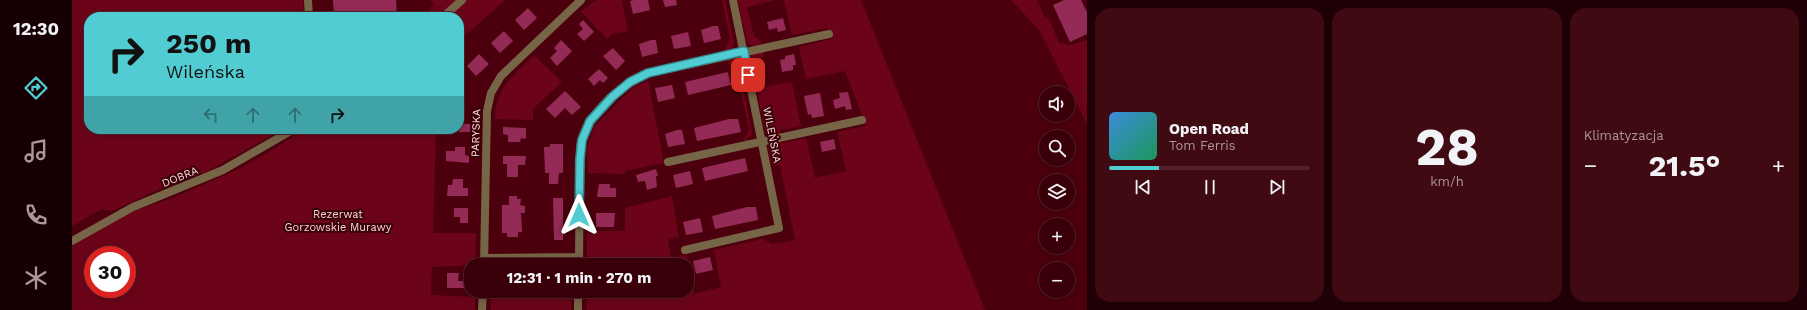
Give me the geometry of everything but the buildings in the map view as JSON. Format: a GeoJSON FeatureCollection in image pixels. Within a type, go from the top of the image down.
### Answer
{"type":"FeatureCollection","features":[{"type":"Feature","properties":{"kind":"street"},"geometry":{"type":"LineString","coordinates":[[308,0],[309,12]]}},
{"type":"Feature","properties":{"kind":"street"},"geometry":{"type":"LineString","coordinates":[[449,12],[462,0]]}},
{"type":"Feature","properties":{"kind":"street","name":"PARYSKA"},"geometry":{"type":"LineString","coordinates":[[484,258],[487,111],[490,93],[501,76],[581,0]]}},
{"type":"Feature","properties":{"kind":"street","name":"WILEŃSKA"},"geometry":{"type":"LineString","coordinates":[[684,250],[779,228],[733,0]]}},
{"type":"Feature","properties":{"kind":"street"},"geometry":{"type":"LineString","coordinates":[[579,258],[580,146],[590,121],[624,87],[639,77],[653,72],[744,51],[829,34]]}},
{"type":"Feature","properties":{"kind":"street"},"geometry":{"type":"LineString","coordinates":[[668,162],[862,120]]}},
{"type":"Feature","properties":{"kind":"street","name":"DOBRA"},"geometry":{"type":"LineString","coordinates":[[72,240],[133,207],[223,170],[285,134]]}},
{"type":"Feature","properties":{"kind":"street"},"geometry":{"type":"LineString","coordinates":[[482,310],[483,298]]}},
{"type":"Feature","properties":{"kind":"street"},"geometry":{"type":"LineString","coordinates":[[578,298],[578,310]]}},
{"type":"Feature","properties":{"kind":"green space"},"geometry":{"type":"Polygon","coordinates":[[[72,0],[303,0],[304,12],[84,12],[84,134],[275,134],[204,173],[164,187],[111,211],[102,209],[72,226],[72,0]]]}},
{"type":"Feature","properties":{"kind":"green space"},"geometry":{"type":"Polygon","coordinates":[[[430,0],[505,0],[464,37],[464,12],[426,12],[434,5],[430,0]]]}},
{"type":"Feature","properties":{"kind":"green space"},"geometry":{"type":"Polygon","coordinates":[[[597,0],[622,0],[628,31],[612,34],[607,39],[581,11],[597,0]]]}},
{"type":"Feature","properties":{"kind":"green space"},"geometry":{"type":"Polygon","coordinates":[[[722,0],[725,0],[734,44],[731,51],[726,52],[726,47],[730,39],[722,0]]]}},
{"type":"Feature","properties":{"kind":"green space"},"geometry":{"type":"Polygon","coordinates":[[[738,0],[776,0],[747,7],[754,36],[761,41],[762,45],[754,46],[747,43],[738,0]]]}},
{"type":"Feature","properties":{"kind":"green space"},"geometry":{"type":"Polygon","coordinates":[[[784,0],[861,0],[985,310],[587,310],[587,298],[694,298],[694,294],[721,287],[714,250],[763,239],[772,244],[795,240],[780,165],[772,166],[768,148],[772,142],[781,139],[782,143],[806,138],[815,178],[846,171],[837,132],[866,126],[845,71],[806,79],[799,47],[832,39],[828,28],[792,35],[784,0]]]}},
{"type":"Feature","properties":{"kind":"green space"},"geometry":{"type":"Polygon","coordinates":[[[1011,0],[1037,0],[1044,16],[1049,18],[1059,43],[1070,45],[1087,40],[1087,124],[1075,100],[1075,86],[1068,86],[1039,30],[1011,0]]]}},
{"type":"Feature","properties":{"kind":"green space"},"geometry":{"type":"Polygon","coordinates":[[[763,50],[764,54],[759,62],[764,87],[792,82],[801,126],[780,130],[780,134],[769,135],[765,132],[751,59],[752,54],[763,50]]]}},
{"type":"Feature","properties":{"kind":"green space"},"geometry":{"type":"Polygon","coordinates":[[[534,55],[562,82],[533,109],[533,120],[495,119],[496,108],[502,90],[513,76],[534,55]]]}},
{"type":"Feature","properties":{"kind":"green space"},"geometry":{"type":"Polygon","coordinates":[[[732,57],[733,60],[738,63],[752,133],[750,137],[747,138],[748,141],[745,142],[744,138],[749,130],[736,68],[728,63],[728,58],[732,57]]]}},
{"type":"Feature","properties":{"kind":"green space"},"geometry":{"type":"Polygon","coordinates":[[[648,81],[664,163],[625,171],[625,174],[588,173],[587,149],[594,127],[633,87],[648,81]]]}},
{"type":"Feature","properties":{"kind":"green space","name":"Rezerwat Gorzowskie Murawy"},"geometry":{"type":"Polygon","coordinates":[[[296,134],[436,134],[433,233],[476,233],[475,258],[464,258],[464,266],[432,267],[431,295],[475,298],[475,310],[72,310],[72,246],[134,211],[170,199],[241,168],[296,134]]]}},
{"type":"Feature","properties":{"kind":"green space"},"geometry":{"type":"Polygon","coordinates":[[[672,196],[679,237],[668,239],[671,258],[587,258],[587,231],[625,231],[625,208],[672,196]]]}},
{"type":"Feature","properties":{"kind":"green space"},"geometry":{"type":"Polygon","coordinates":[[[687,255],[688,258],[671,258],[687,255]]]}},
{"type":"Feature","properties":{"kind":"green space"},"geometry":{"type":"Polygon","coordinates":[[[491,298],[571,298],[571,310],[491,310],[491,298]]]}},
{"type":"Feature","properties":{"kind":"route"},"geometry":{"type":"LineString","coordinates":[[579,215],[580,146],[584,134],[590,121],[595,115],[612,97],[630,82],[648,73],[744,51],[748,75]]}}]}
